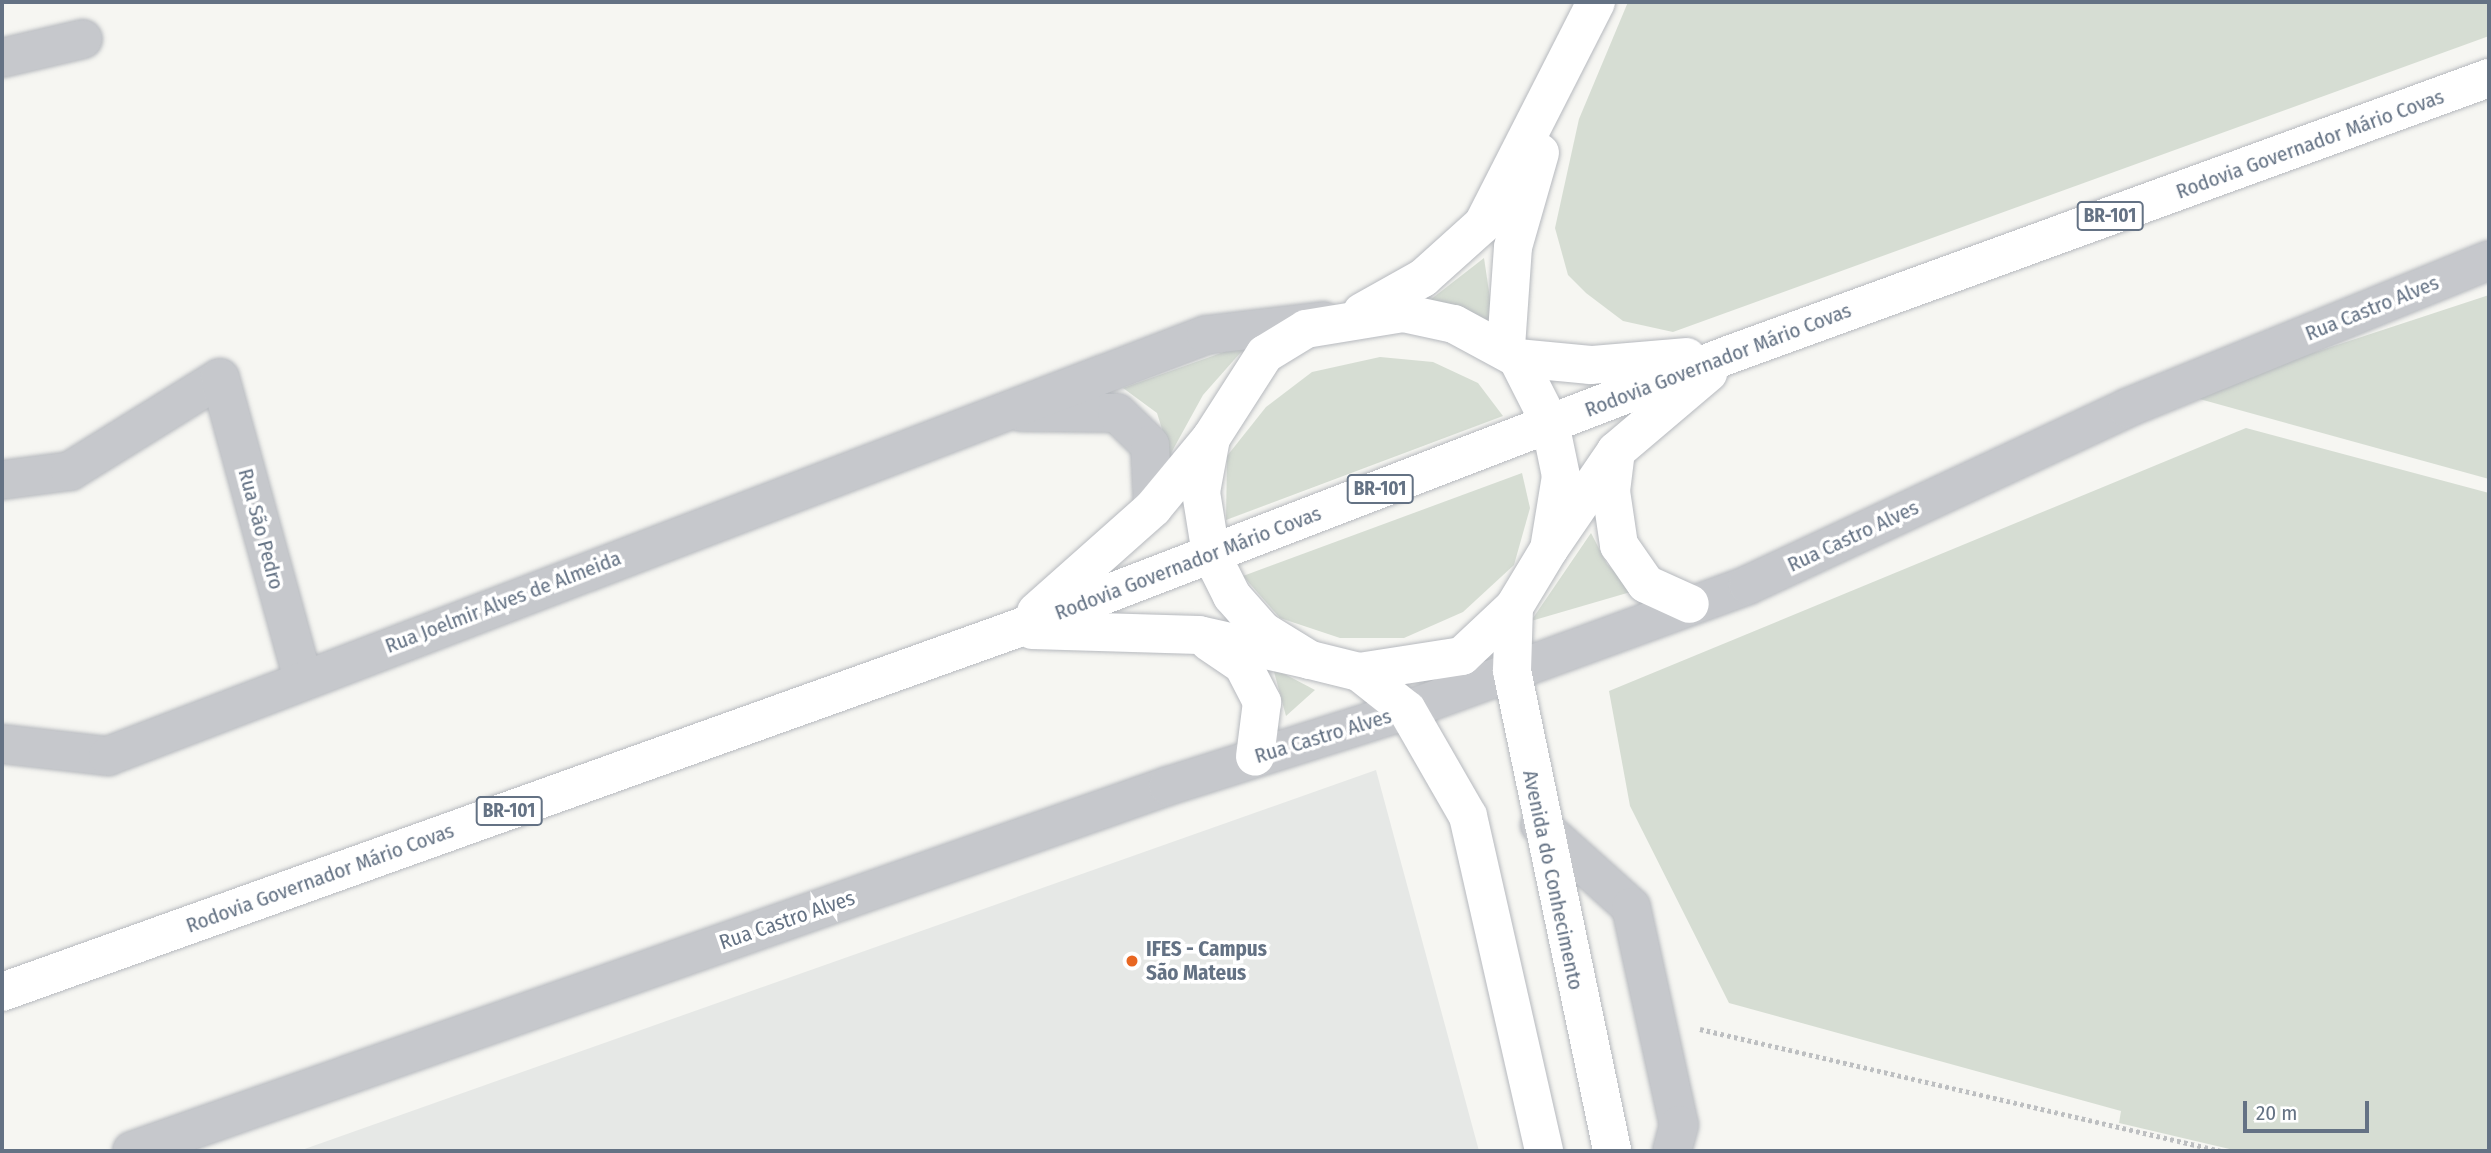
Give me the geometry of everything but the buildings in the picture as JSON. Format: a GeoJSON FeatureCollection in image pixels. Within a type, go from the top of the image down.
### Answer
{"type":"FeatureCollection","features":[{"type":"Feature","properties":{"kind":"main road"},"geometry":{"type":"LineString","coordinates":[[1351,318],[1423,278],[1483,224],[1560,83],[1596,2]]}},
{"type":"Feature","properties":{"kind":"main road","name":"Rodovia Governador Mário Covas"},"geometry":{"type":"LineString","coordinates":[[2,992],[1016,629],[1731,354],[2489,78]]}},
{"type":"Feature","properties":{"kind":"main road"},"geometry":{"type":"LineString","coordinates":[[1549,549],[1561,476],[1550,423],[1511,352],[1513,247],[1560,83]]}},
{"type":"Feature","properties":{"kind":"main road"},"geometry":{"type":"LineString","coordinates":[[1016,629],[1153,508],[1211,438],[1265,354],[1306,329],[1351,318],[1403,313],[1511,352],[1591,365],[1731,354]]}},
{"type":"Feature","properties":{"kind":"main road"},"geometry":{"type":"LineString","coordinates":[[1016,629],[1199,635],[1359,671],[1462,656],[1514,607],[1549,549],[1616,451],[1731,354]]}},
{"type":"Feature","properties":{"kind":"main road"},"geometry":{"type":"LineString","coordinates":[[1211,438],[1201,492],[1210,554],[1232,596],[1263,631],[1310,660]]}},
{"type":"Feature","properties":{"kind":"main road"},"geometry":{"type":"LineString","coordinates":[[1616,451],[1611,491],[1619,545],[1646,584],[1690,604]]}},
{"type":"Feature","properties":{"kind":"main road","name":"Avenida do Conhecimento"},"geometry":{"type":"LineString","coordinates":[[1514,607],[1512,671],[1540,825],[1612,1151]]}},
{"type":"Feature","properties":{"kind":"main road"},"geometry":{"type":"LineString","coordinates":[[1199,635],[1243,665],[1262,702],[1255,757]]}},
{"type":"Feature","properties":{"kind":"main road"},"geometry":{"type":"LineString","coordinates":[[1359,671],[1407,710],[1468,816],[1544,1151]]}},
{"type":"Feature","properties":{"kind":"street"},"geometry":{"type":"LineString","coordinates":[[2,58],[83,39]]}},
{"type":"Feature","properties":{"kind":"street","name":"Rua Castro Alves"},"geometry":{"type":"LineString","coordinates":[[132,1151],[1255,757],[1407,710],[1690,604],[1748,585],[2126,408],[2489,260]]}},
{"type":"Feature","properties":{"kind":"street","name":"Rua Joelmir Alves de Almeida"},"geometry":{"type":"LineString","coordinates":[[2,744],[108,756],[998,411],[1206,335],[1351,318]]}},
{"type":"Feature","properties":{"kind":"street","name":"Rua São Pedro"},"geometry":{"type":"LineString","coordinates":[[2,480],[70,471],[220,378],[303,679]]}},
{"type":"Feature","properties":{"kind":"street","name":"Rua Joelmir Alves de Almeida"},"geometry":{"type":"LineString","coordinates":[[998,411],[1117,413],[1150,445],[1153,508]]}},
{"type":"Feature","properties":{"kind":"street"},"geometry":{"type":"LineString","coordinates":[[1540,825],[1631,907],[1652,1018],[1679,1125],[1672,1151]]}},
{"type":"Feature","properties":{"kind":"path"},"geometry":{"type":"LineString","coordinates":[[1652,1018],[2221,1151]]}},
{"type":"Feature","properties":{"kind":"shaded area"},"geometry":{"type":"Polygon","coordinates":[[[1628,2],[2489,2],[2489,36],[1673,332],[1623,321],[1586,293],[1568,275],[1555,228],[1579,119],[1628,2]]]}},
{"type":"Feature","properties":{"kind":"shaded area"},"geometry":{"type":"Polygon","coordinates":[[[1484,258],[1494,325],[1430,300],[1484,258]]]}},
{"type":"Feature","properties":{"kind":"shaded area"},"geometry":{"type":"Polygon","coordinates":[[[2489,295],[2489,479],[2185,395],[2489,295]]]}},
{"type":"Feature","properties":{"kind":"shaded area"},"geometry":{"type":"Polygon","coordinates":[[[1249,343],[1203,395],[1170,455],[1157,413],[1123,388],[1249,343]]]}},
{"type":"Feature","properties":{"kind":"shaded area"},"geometry":{"type":"Polygon","coordinates":[[[1380,357],[1433,362],[1478,383],[1503,416],[1226,520],[1227,456],[1266,407],[1312,372],[1380,357]]]}},
{"type":"Feature","properties":{"kind":"shaded area"},"geometry":{"type":"Polygon","coordinates":[[[2246,428],[2489,493],[2489,1151],[2238,1151],[2119,1123],[2121,1111],[1729,1003],[1630,806],[1609,691],[2246,428]]]}},
{"type":"Feature","properties":{"kind":"shaded area"},"geometry":{"type":"Polygon","coordinates":[[[1522,473],[1530,508],[1514,565],[1463,612],[1404,638],[1340,638],[1280,618],[1243,576],[1522,473]]]}},
{"type":"Feature","properties":{"kind":"shaded area"},"geometry":{"type":"Polygon","coordinates":[[[1591,533],[1607,564],[1634,591],[1531,621],[1591,533]]]}},
{"type":"Feature","properties":{"kind":"shaded area"},"geometry":{"type":"Polygon","coordinates":[[[1273,668],[1315,690],[1286,716],[1273,668]]]}},
{"type":"Feature","properties":{"kind":"shaded area","name":"IFES - Campus São Mateus"},"geometry":{"type":"Polygon","coordinates":[[[1376,770],[1479,1151],[299,1151],[1376,770]]]}},
{"type":"Feature","properties":{"kind":"place","name":"IFES - Campus São Mateus"},"geometry":{"type":"Point","coordinates":[1132,961]}}]}
